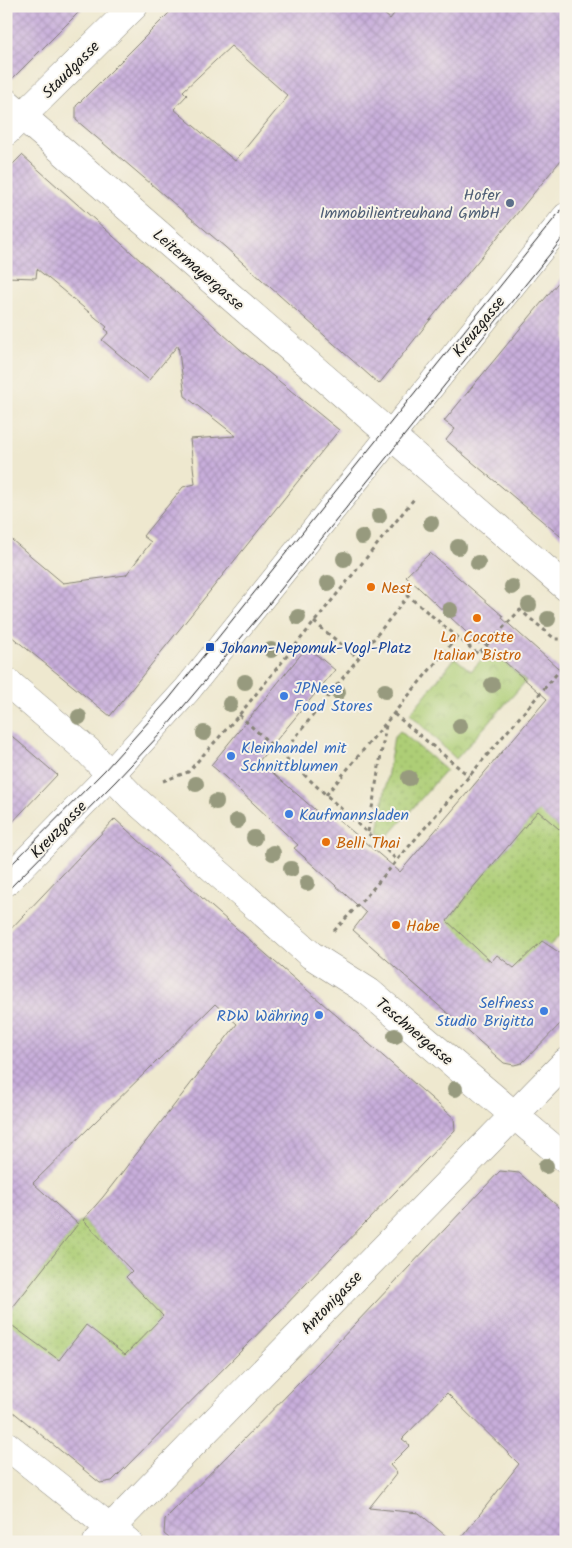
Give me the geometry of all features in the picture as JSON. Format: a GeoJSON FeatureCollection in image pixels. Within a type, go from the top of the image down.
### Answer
{"type":"FeatureCollection","features":[{"type":"Feature","properties":{"kind":"street","name":"Staudgasse"},"geometry":{"type":"LineString","coordinates":[[12,117],[134,6]]}},
{"type":"Feature","properties":{"kind":"street","name":"Leitermayergasse"},"geometry":{"type":"LineString","coordinates":[[12,117],[391,436]]}},
{"type":"Feature","properties":{"kind":"street","name":"Kreuzgasse"},"geometry":{"type":"LineString","coordinates":[[391,436],[566,217]]}},
{"type":"Feature","properties":{"kind":"street"},"geometry":{"type":"LineString","coordinates":[[110,775],[187,690],[391,436],[566,587]]}},
{"type":"Feature","properties":{"kind":"street"},"geometry":{"type":"LineString","coordinates":[[6,681],[88,752],[132,797],[311,955]]}},
{"type":"Feature","properties":{"kind":"street","name":"Kreuzgasse"},"geometry":{"type":"LineString","coordinates":[[6,882],[110,775]]}},
{"type":"Feature","properties":{"kind":"street","name":"Teschnergasse"},"geometry":{"type":"LineString","coordinates":[[311,955],[369,992],[566,1159]]}},
{"type":"Feature","properties":{"kind":"street","name":"Antonigasse"},"geometry":{"type":"LineString","coordinates":[[112,1537],[566,1062]]}},
{"type":"Feature","properties":{"kind":"street"},"geometry":{"type":"LineString","coordinates":[[6,1445],[112,1537]]}},
{"type":"Feature","properties":{"kind":"path"},"geometry":{"type":"LineString","coordinates":[[154,783],[188,772],[239,715],[417,495]]}},
{"type":"Feature","properties":{"kind":"path"},"geometry":{"type":"LineString","coordinates":[[282,754],[408,596],[478,654],[520,610],[554,639],[566,639]]}},
{"type":"Feature","properties":{"kind":"path"},"geometry":{"type":"LineString","coordinates":[[314,622],[358,658]]}},
{"type":"Feature","properties":{"kind":"path"},"geometry":{"type":"LineString","coordinates":[[326,795],[457,637]]}},
{"type":"Feature","properties":{"kind":"path"},"geometry":{"type":"LineString","coordinates":[[311,955],[370,892],[566,662]]}},
{"type":"Feature","properties":{"kind":"path"},"geometry":{"type":"LineString","coordinates":[[394,714],[469,776]]}},
{"type":"Feature","properties":{"kind":"path"},"geometry":{"type":"LineString","coordinates":[[239,715],[397,860]]}},
{"type":"Feature","properties":{"kind":"path"},"geometry":{"type":"LineString","coordinates":[[368,833],[386,724]]}},
{"type":"Feature","properties":{"kind":"green space"},"geometry":{"type":"Polygon","coordinates":[[[490,650],[526,681],[456,759],[410,714],[455,658],[471,671],[490,650]]]}},
{"type":"Feature","properties":{"kind":"green space"},"geometry":{"type":"Polygon","coordinates":[[[400,731],[446,770],[386,839],[378,832],[394,737],[400,731]]]}},
{"type":"Feature","properties":{"kind":"green space"},"geometry":{"type":"Polygon","coordinates":[[[540,808],[566,826],[566,930],[549,946],[512,971],[509,964],[498,955],[491,962],[479,950],[475,954],[443,927],[447,911],[453,914],[466,898],[462,893],[474,886],[508,847],[503,842],[525,818],[530,822],[540,808]]]}},
{"type":"Feature","properties":{"kind":"green space"},"geometry":{"type":"Polygon","coordinates":[[[83,1220],[132,1271],[126,1277],[159,1312],[159,1321],[169,1331],[91,1387],[34,1342],[32,1345],[6,1324],[6,1316],[83,1220]]]}},
{"type":"Feature","properties":{"kind":"building"},"geometry":{"type":"Polygon","coordinates":[[[6,6],[85,6],[6,85],[6,6]]]}},
{"type":"Feature","properties":{"kind":"building"},"geometry":{"type":"Polygon","coordinates":[[[176,6],[375,6],[390,19],[400,6],[566,6],[566,154],[379,384],[225,247],[76,120],[76,106],[176,6]],[[231,46],[183,91],[187,95],[174,109],[235,161],[288,96],[231,46]]]}},
{"type":"Feature","properties":{"kind":"building"},"geometry":{"type":"Polygon","coordinates":[[[22,155],[241,350],[339,430],[110,716],[6,632],[6,535],[63,583],[126,575],[151,542],[143,536],[183,487],[195,484],[190,439],[236,436],[185,396],[178,345],[149,380],[102,340],[109,332],[105,329],[107,327],[37,269],[36,278],[6,277],[6,171],[22,155]]]}},
{"type":"Feature","properties":{"kind":"building"},"geometry":{"type":"Polygon","coordinates":[[[566,273],[566,541],[446,440],[455,429],[444,421],[566,273]]]}},
{"type":"Feature","properties":{"kind":"building"},"geometry":{"type":"Polygon","coordinates":[[[430,553],[503,616],[502,618],[566,675],[566,835],[538,811],[447,921],[491,962],[497,955],[514,968],[542,941],[566,957],[566,1018],[522,1063],[514,1065],[504,1063],[353,930],[366,913],[294,848],[298,845],[211,765],[307,647],[335,670],[259,761],[322,816],[326,809],[400,872],[547,699],[481,641],[479,644],[406,576],[430,553]]]}},
{"type":"Feature","properties":{"kind":"building"},"geometry":{"type":"Polygon","coordinates":[[[6,731],[57,775],[6,829],[6,731]]]}},
{"type":"Feature","properties":{"kind":"building"},"geometry":{"type":"Polygon","coordinates":[[[115,819],[212,907],[454,1118],[455,1130],[112,1481],[100,1483],[6,1406],[6,1321],[59,1360],[86,1325],[125,1355],[163,1316],[126,1277],[132,1271],[83,1220],[103,1197],[237,1024],[215,1004],[33,1183],[78,1224],[6,1316],[6,934],[115,819]]]}},
{"type":"Feature","properties":{"kind":"building"},"geometry":{"type":"Polygon","coordinates":[[[500,1171],[519,1173],[566,1213],[566,1542],[458,1542],[519,1464],[447,1393],[402,1439],[410,1445],[390,1465],[397,1473],[369,1508],[419,1513],[453,1542],[174,1542],[164,1534],[165,1519],[302,1380],[500,1171]]]}},
{"type":"Feature","properties":{"kind":"tram line"},"geometry":{"type":"LineString","coordinates":[[6,870],[105,770],[168,700],[566,204]]}},
{"type":"Feature","properties":{"kind":"tram line"},"geometry":{"type":"LineString","coordinates":[[6,892],[162,732],[261,614],[566,234]]}},
{"type":"Feature","properties":{"kind":"place","name":"Hofer Immobilientreuhand GmbH"},"geometry":{"type":"Point","coordinates":[510,203]}},
{"type":"Feature","properties":{"kind":"place","name":"Nest"},"geometry":{"type":"Point","coordinates":[371,587]}},
{"type":"Feature","properties":{"kind":"place","name":"La Cocotte Italian Bistro"},"geometry":{"type":"Point","coordinates":[477,618]}},
{"type":"Feature","properties":{"kind":"place","name":"Johann-Nepomuk-Vogl-Platz"},"geometry":{"type":"Point","coordinates":[210,647]}},
{"type":"Feature","properties":{"kind":"place","name":"JPNese Food Stores"},"geometry":{"type":"Point","coordinates":[284,696]}},
{"type":"Feature","properties":{"kind":"place","name":"Kleinhandel mit Schnittblumen"},"geometry":{"type":"Point","coordinates":[231,756]}},
{"type":"Feature","properties":{"kind":"place","name":"Kaufmannsladen"},"geometry":{"type":"Point","coordinates":[289,814]}},
{"type":"Feature","properties":{"kind":"place","name":"Belli Thai"},"geometry":{"type":"Point","coordinates":[326,842]}},
{"type":"Feature","properties":{"kind":"place","name":"Habe"},"geometry":{"type":"Point","coordinates":[396,925]}},
{"type":"Feature","properties":{"kind":"place","name":"Selfness Studio Brigitta"},"geometry":{"type":"Point","coordinates":[544,1011]}},
{"type":"Feature","properties":{"kind":"place","name":"RDW Währing"},"geometry":{"type":"Point","coordinates":[319,1015]}}]}
